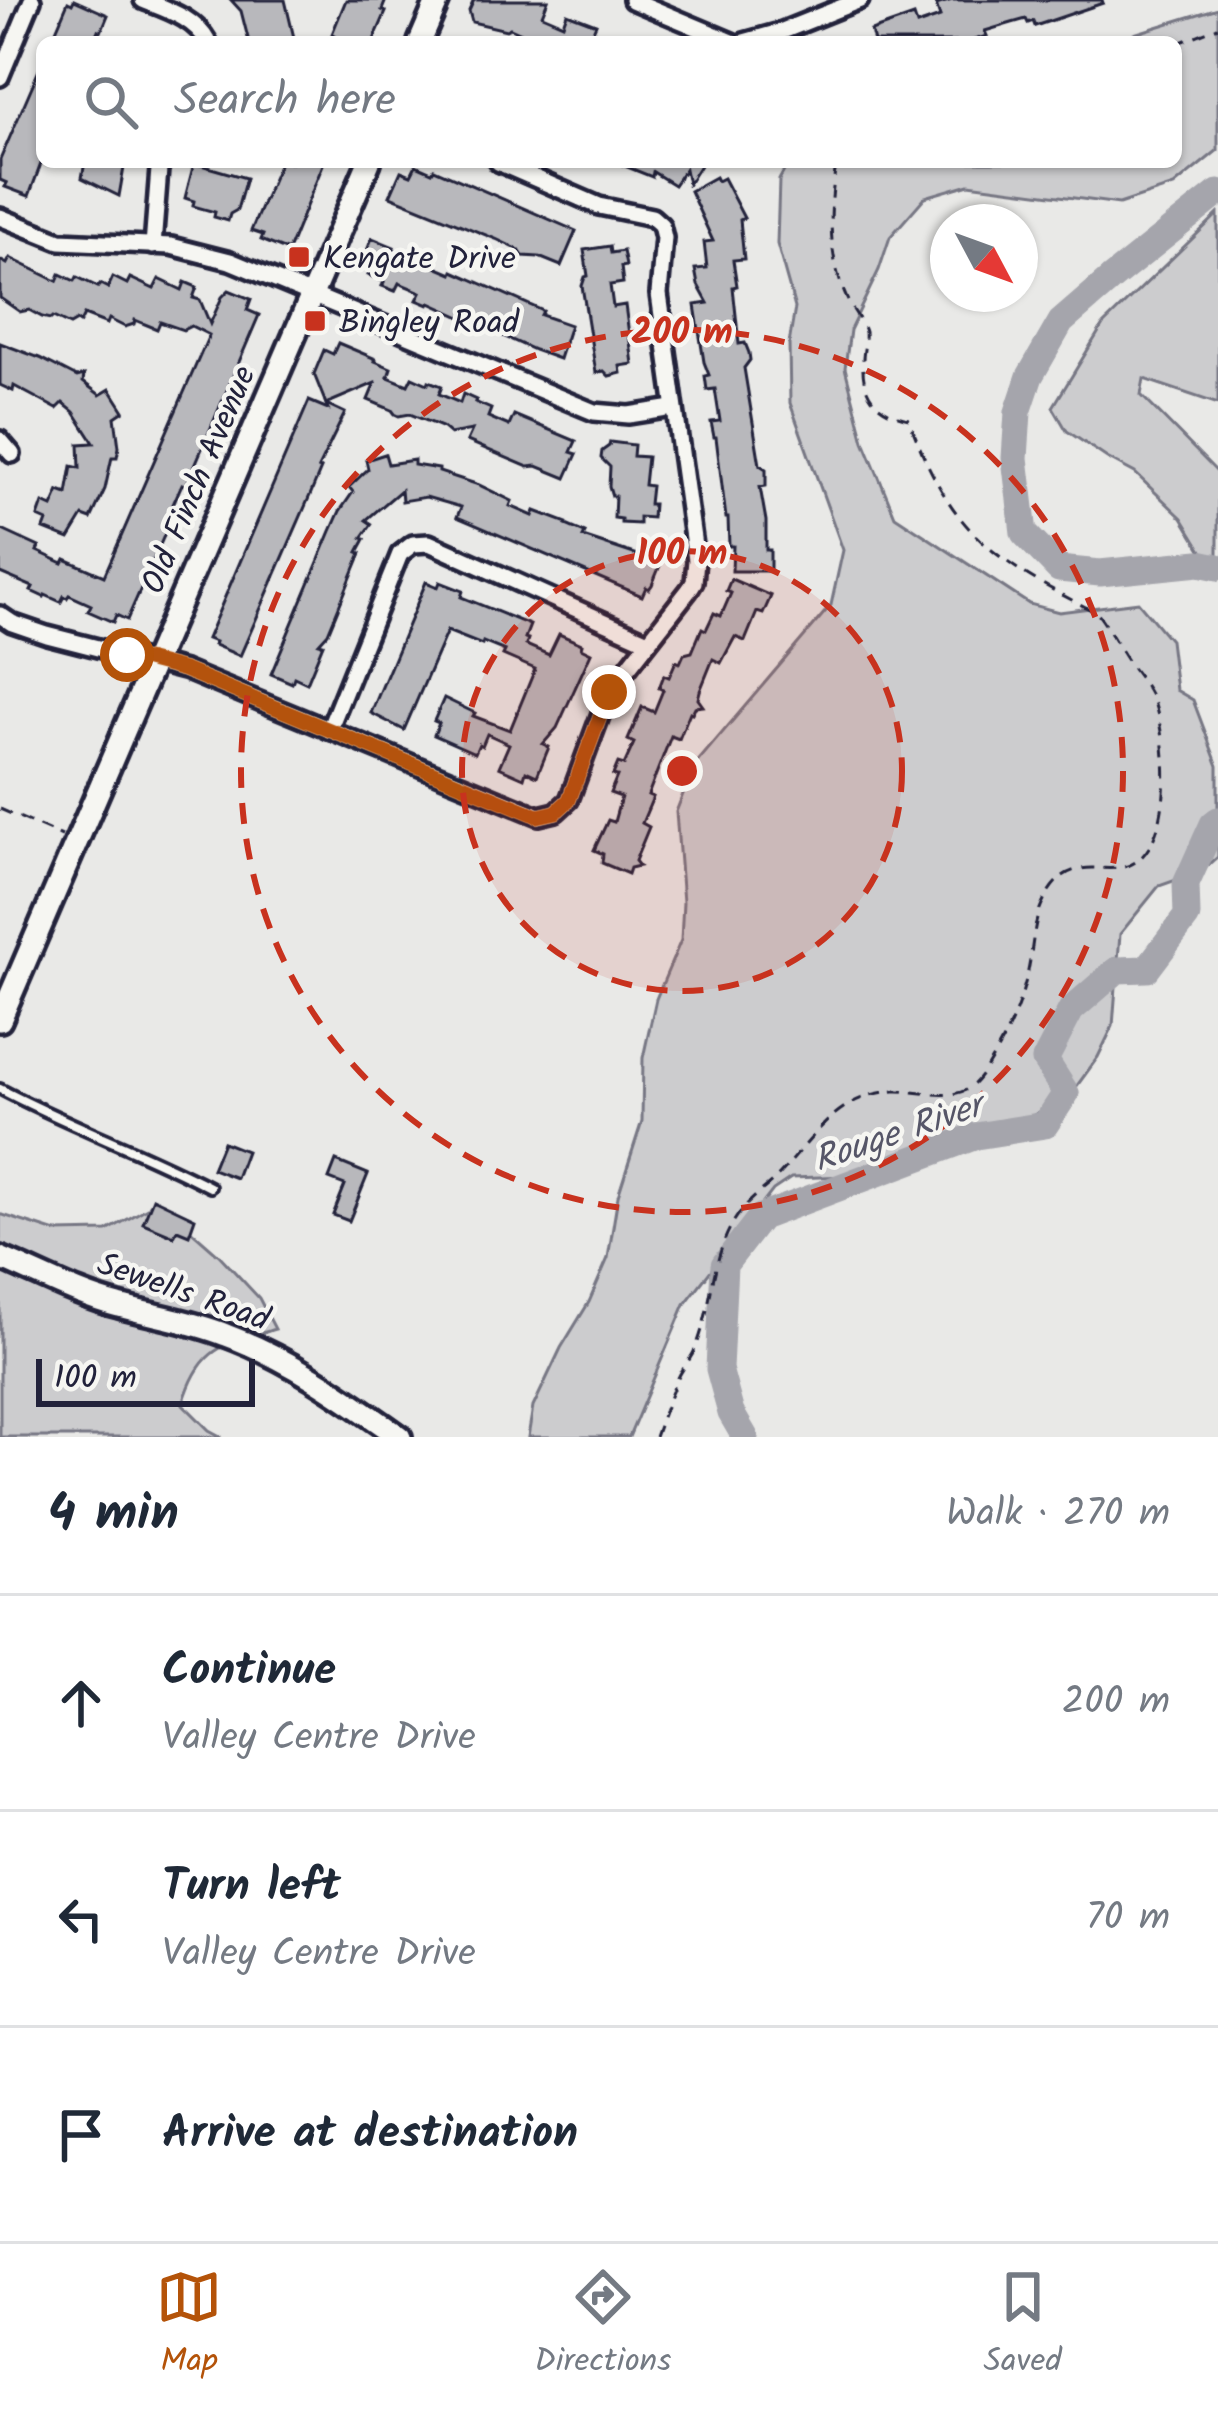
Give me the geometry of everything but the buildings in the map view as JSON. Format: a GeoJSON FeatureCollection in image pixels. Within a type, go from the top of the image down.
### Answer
{"type":"FeatureCollection","features":[{"type":"Feature","properties":{"kind":"street"},"geometry":{"type":"LineString","coordinates":[[0,76],[32,0]]}},
{"type":"Feature","properties":{"kind":"street"},"geometry":{"type":"LineString","coordinates":[[143,0],[189,20],[205,36]]}},
{"type":"Feature","properties":{"kind":"street"},"geometry":{"type":"LineString","coordinates":[[423,36],[438,0]]}},
{"type":"Feature","properties":{"kind":"street"},"geometry":{"type":"LineString","coordinates":[[632,0],[718,36]]}},
{"type":"Feature","properties":{"kind":"street"},"geometry":{"type":"LineString","coordinates":[[766,36],[860,0]]}},
{"type":"Feature","properties":{"kind":"street"},"geometry":{"type":"LineString","coordinates":[[153,246],[159,168]]}},
{"type":"Feature","properties":{"kind":"street","name":"Old Finch Avenue"},"geometry":{"type":"LineString","coordinates":[[0,1020],[366,168]]}},
{"type":"Feature","properties":{"kind":"street"},"geometry":{"type":"LineString","coordinates":[[0,615],[47,635],[178,667],[538,816],[556,812],[569,800],[609,692],[689,590],[696,570],[659,294],[661,226],[652,217],[599,206],[512,168]]}},
{"type":"Feature","properties":{"kind":"street"},"geometry":{"type":"LineString","coordinates":[[0,217],[60,241],[184,248],[230,261],[594,412],[628,415],[673,409]]}},
{"type":"Feature","properties":{"kind":"street"},"geometry":{"type":"LineString","coordinates":[[0,440],[12,454]]}},
{"type":"Feature","properties":{"kind":"street"},"geometry":{"type":"LineString","coordinates":[[329,730],[400,554],[413,544],[429,544],[648,641]]}},
{"type":"Feature","properties":{"kind":"street","name":"Sewells Road"},"geometry":{"type":"LineString","coordinates":[[0,1258],[115,1306],[228,1335],[326,1386],[400,1437]]}},
{"type":"Feature","properties":{"kind":"lane"},"geometry":{"type":"LineString","coordinates":[[0,1089],[210,1187]]}},
{"type":"Feature","properties":{"kind":"path"},"geometry":{"type":"LineString","coordinates":[[1182,42],[1218,27]]}},
{"type":"Feature","properties":{"kind":"path"},"geometry":{"type":"LineString","coordinates":[[655,1437],[679,1376],[696,1349],[731,1224],[746,1204],[833,1114],[864,1096],[895,1091],[952,1094],[976,1082],[1016,1012],[1046,895],[1072,871],[1136,862],[1159,826],[1162,737],[1154,701],[1139,676],[1097,614],[1010,563],[971,530],[924,461],[909,418],[888,414],[867,392],[862,365],[865,333],[847,298],[830,237],[829,211],[838,168]]}},
{"type":"Feature","properties":{"kind":"path"},"geometry":{"type":"LineString","coordinates":[[0,808],[75,842]]}},
{"type":"Feature","properties":{"kind":"shaded area"},"geometry":{"type":"Polygon","coordinates":[[[1218,8],[1218,150],[1174,186],[1119,204],[969,184],[925,197],[890,237],[850,330],[845,368],[864,441],[895,516],[1029,604],[1059,612],[1138,602],[1170,640],[1176,690],[1193,700],[1218,766],[1218,857],[1202,871],[1159,886],[1120,934],[1113,1026],[1071,1094],[1030,1117],[930,1144],[850,1176],[791,1178],[773,1190],[685,1304],[629,1437],[528,1437],[533,1407],[608,1258],[618,1196],[642,1121],[643,1058],[656,999],[681,940],[676,812],[694,766],[831,605],[843,550],[790,403],[789,344],[795,308],[777,244],[779,180],[786,168],[1182,168],[1182,36],[1127,36],[1218,8]]]}},
{"type":"Feature","properties":{"kind":"shaded area"},"geometry":{"type":"Polygon","coordinates":[[[1218,214],[1218,404],[1144,379],[1141,395],[1218,473],[1218,577],[1182,518],[1135,473],[1067,431],[1053,407],[1103,325],[1218,214]]]}},
{"type":"Feature","properties":{"kind":"shaded area"},"geometry":{"type":"Polygon","coordinates":[[[147,1208],[171,1213],[219,1255],[259,1298],[275,1329],[216,1351],[190,1385],[183,1404],[222,1437],[0,1437],[0,1214],[56,1232],[107,1231],[147,1208]]]}},
{"type":"Feature","properties":{"kind":"waterway","name":"Rouge River"},"geometry":{"type":"LineString","coordinates":[[1218,193],[1061,322],[1030,376],[1018,412],[1015,458],[1024,533],[1059,569],[1100,573],[1199,563],[1218,567]]}},
{"type":"Feature","properties":{"kind":"waterway","name":"Rouge River"},"geometry":{"type":"LineString","coordinates":[[745,1437],[731,1413],[719,1369],[724,1265],[761,1217],[976,1136],[1045,1125],[1066,1093],[1045,1060],[1071,1010],[1117,970],[1147,969],[1187,916],[1186,884],[1218,820]]}},
{"type":"Feature","properties":{"kind":"place","name":"Kengate Drive"},"geometry":{"type":"Point","coordinates":[299,257]}},
{"type":"Feature","properties":{"kind":"place","name":"Bingley Road"},"geometry":{"type":"Point","coordinates":[315,321]}},
{"type":"Feature","properties":{"kind":"route"},"geometry":{"type":"LineString","coordinates":[[127,655],[178,667],[538,816],[556,812],[569,800],[609,692]]}}]}
